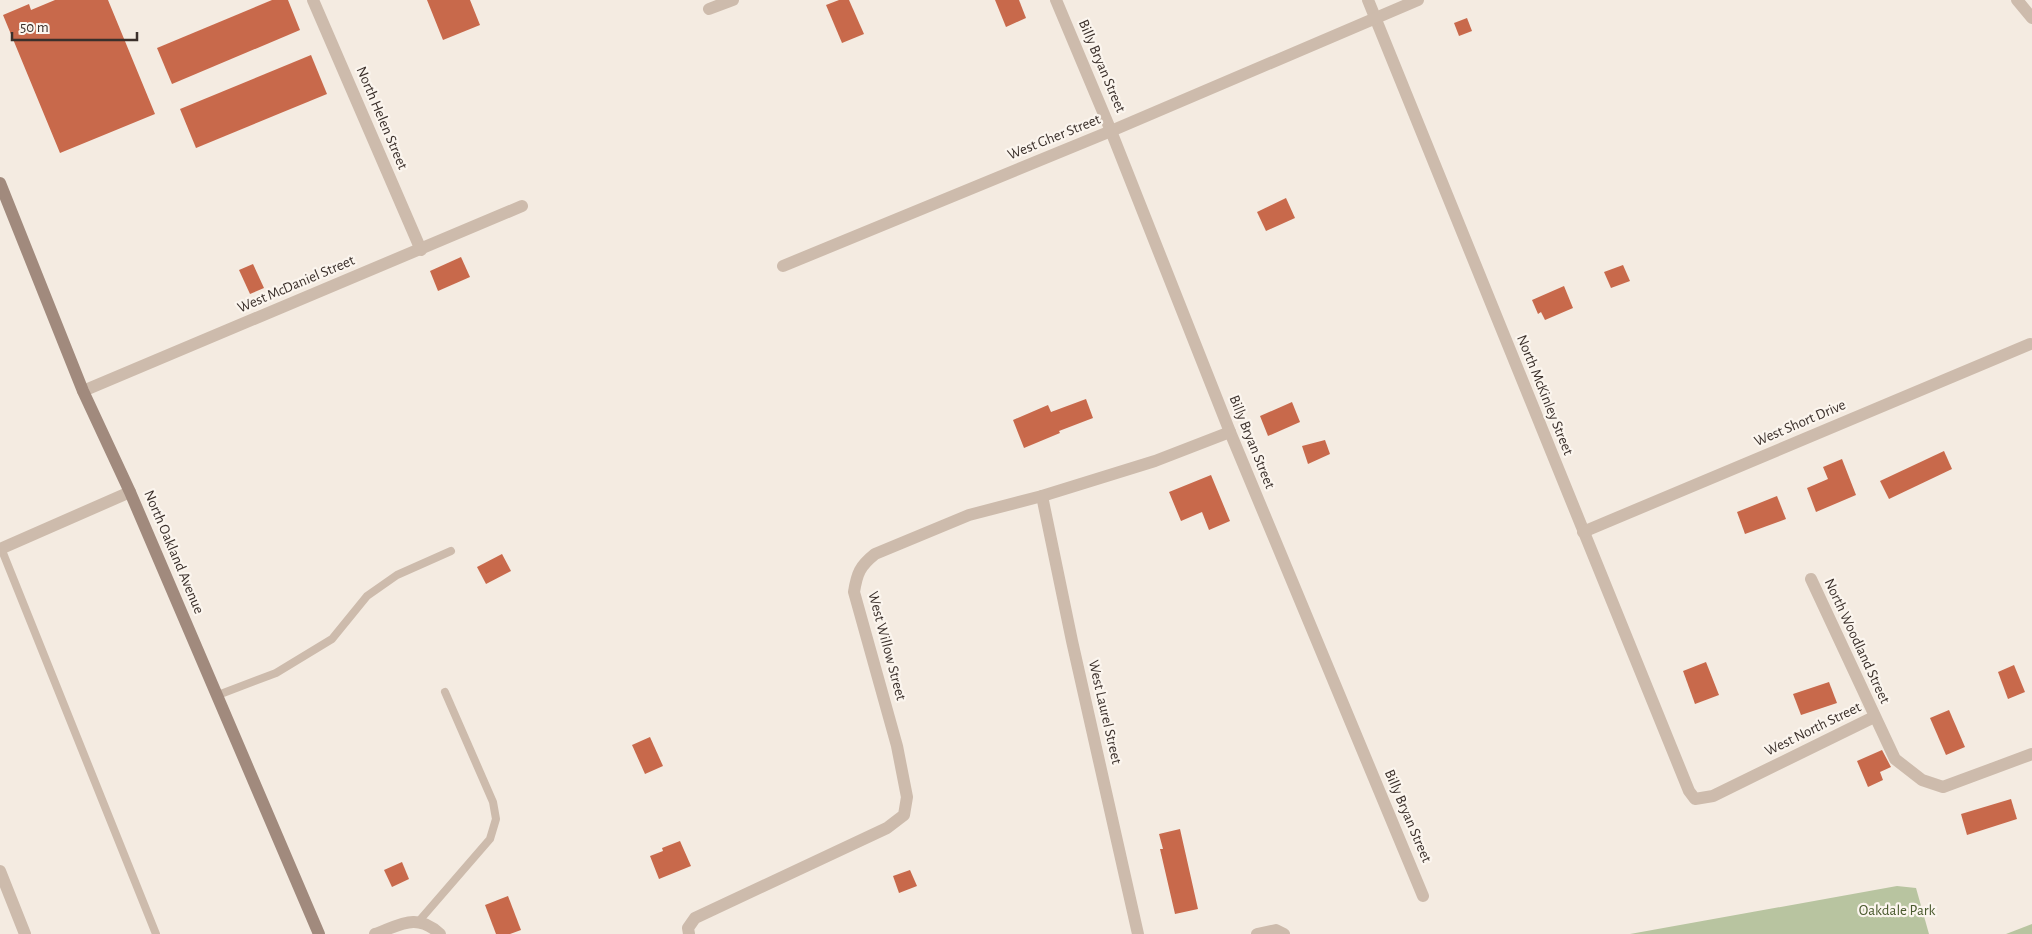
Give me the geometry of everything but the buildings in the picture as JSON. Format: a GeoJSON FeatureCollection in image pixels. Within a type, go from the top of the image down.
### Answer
{"type":"FeatureCollection","features":[{"type":"Feature","properties":{"kind":"street","name":"North Helen Street"},"geometry":{"type":"LineString","coordinates":[[313,0],[421,250]]}},
{"type":"Feature","properties":{"kind":"street"},"geometry":{"type":"LineString","coordinates":[[709,9],[733,0]]}},
{"type":"Feature","properties":{"kind":"street","name":"Billy Bryan Street"},"geometry":{"type":"LineString","coordinates":[[1056,0],[1112,131],[1230,432],[1423,896]]}},
{"type":"Feature","properties":{"kind":"street","name":"North McKinley Street"},"geometry":{"type":"LineString","coordinates":[[1368,0],[1683,780],[1695,800]]}},
{"type":"Feature","properties":{"kind":"street","name":"West Gher Street"},"geometry":{"type":"LineString","coordinates":[[783,266],[1112,131],[1418,0]]}},
{"type":"Feature","properties":{"kind":"street"},"geometry":{"type":"LineString","coordinates":[[2016,0],[2032,18]]}},
{"type":"Feature","properties":{"kind":"street","name":"North Oakland Avenue"},"geometry":{"type":"LineString","coordinates":[[0,183],[83,391],[130,492],[218,695],[318,934]]}},
{"type":"Feature","properties":{"kind":"street","name":"West McDaniel Street"},"geometry":{"type":"LineString","coordinates":[[83,391],[522,206]]}},
{"type":"Feature","properties":{"kind":"street","name":"West Short Drive"},"geometry":{"type":"LineString","coordinates":[[1583,532],[2030,344]]}},
{"type":"Feature","properties":{"kind":"street","name":"West Willow Street"},"geometry":{"type":"LineString","coordinates":[[689,934],[688,928],[694,918],[887,828],[904,815],[908,797],[897,746],[854,592],[856,575],[866,562],[875,554],[969,515],[1042,496],[1161,459],[1230,432]]}},
{"type":"Feature","properties":{"kind":"street"},"geometry":{"type":"LineString","coordinates":[[1,548],[130,492]]}},
{"type":"Feature","properties":{"kind":"street","name":"West Laurel Street"},"geometry":{"type":"LineString","coordinates":[[1042,496],[1072,641],[1138,934]]}},
{"type":"Feature","properties":{"kind":"street","name":"North Woodland Street"},"geometry":{"type":"LineString","coordinates":[[1811,578],[1874,717]]}},
{"type":"Feature","properties":{"kind":"street","name":"West North Street"},"geometry":{"type":"LineString","coordinates":[[1695,800],[1712,796],[1874,717],[1895,758],[1922,780],[1943,786],[2032,754]]}},
{"type":"Feature","properties":{"kind":"street"},"geometry":{"type":"LineString","coordinates":[[0,871],[25,934]]}},
{"type":"Feature","properties":{"kind":"street"},"geometry":{"type":"LineString","coordinates":[[375,934],[406,922],[419,921],[430,924],[440,934]]}},
{"type":"Feature","properties":{"kind":"street"},"geometry":{"type":"LineString","coordinates":[[1256,934],[1276,930],[1284,934]]}},
{"type":"Feature","properties":{"kind":"lane"},"geometry":{"type":"LineString","coordinates":[[1,548],[156,934]]}},
{"type":"Feature","properties":{"kind":"lane"},"geometry":{"type":"LineString","coordinates":[[218,695],[276,673],[332,639],[367,596],[396,574],[452,551]]}},
{"type":"Feature","properties":{"kind":"lane"},"geometry":{"type":"LineString","coordinates":[[419,921],[490,839],[496,819],[493,802],[445,692]]}},
{"type":"Feature","properties":{"kind":"green space","name":"Oakdale Park"},"geometry":{"type":"Polygon","coordinates":[[[1897,886],[1916,888],[1929,934],[1630,934],[1897,886]]]}},
{"type":"Feature","properties":{"kind":"green space"},"geometry":{"type":"Polygon","coordinates":[[[2032,924],[2032,934],[2006,934],[2032,924]]]}}]}
